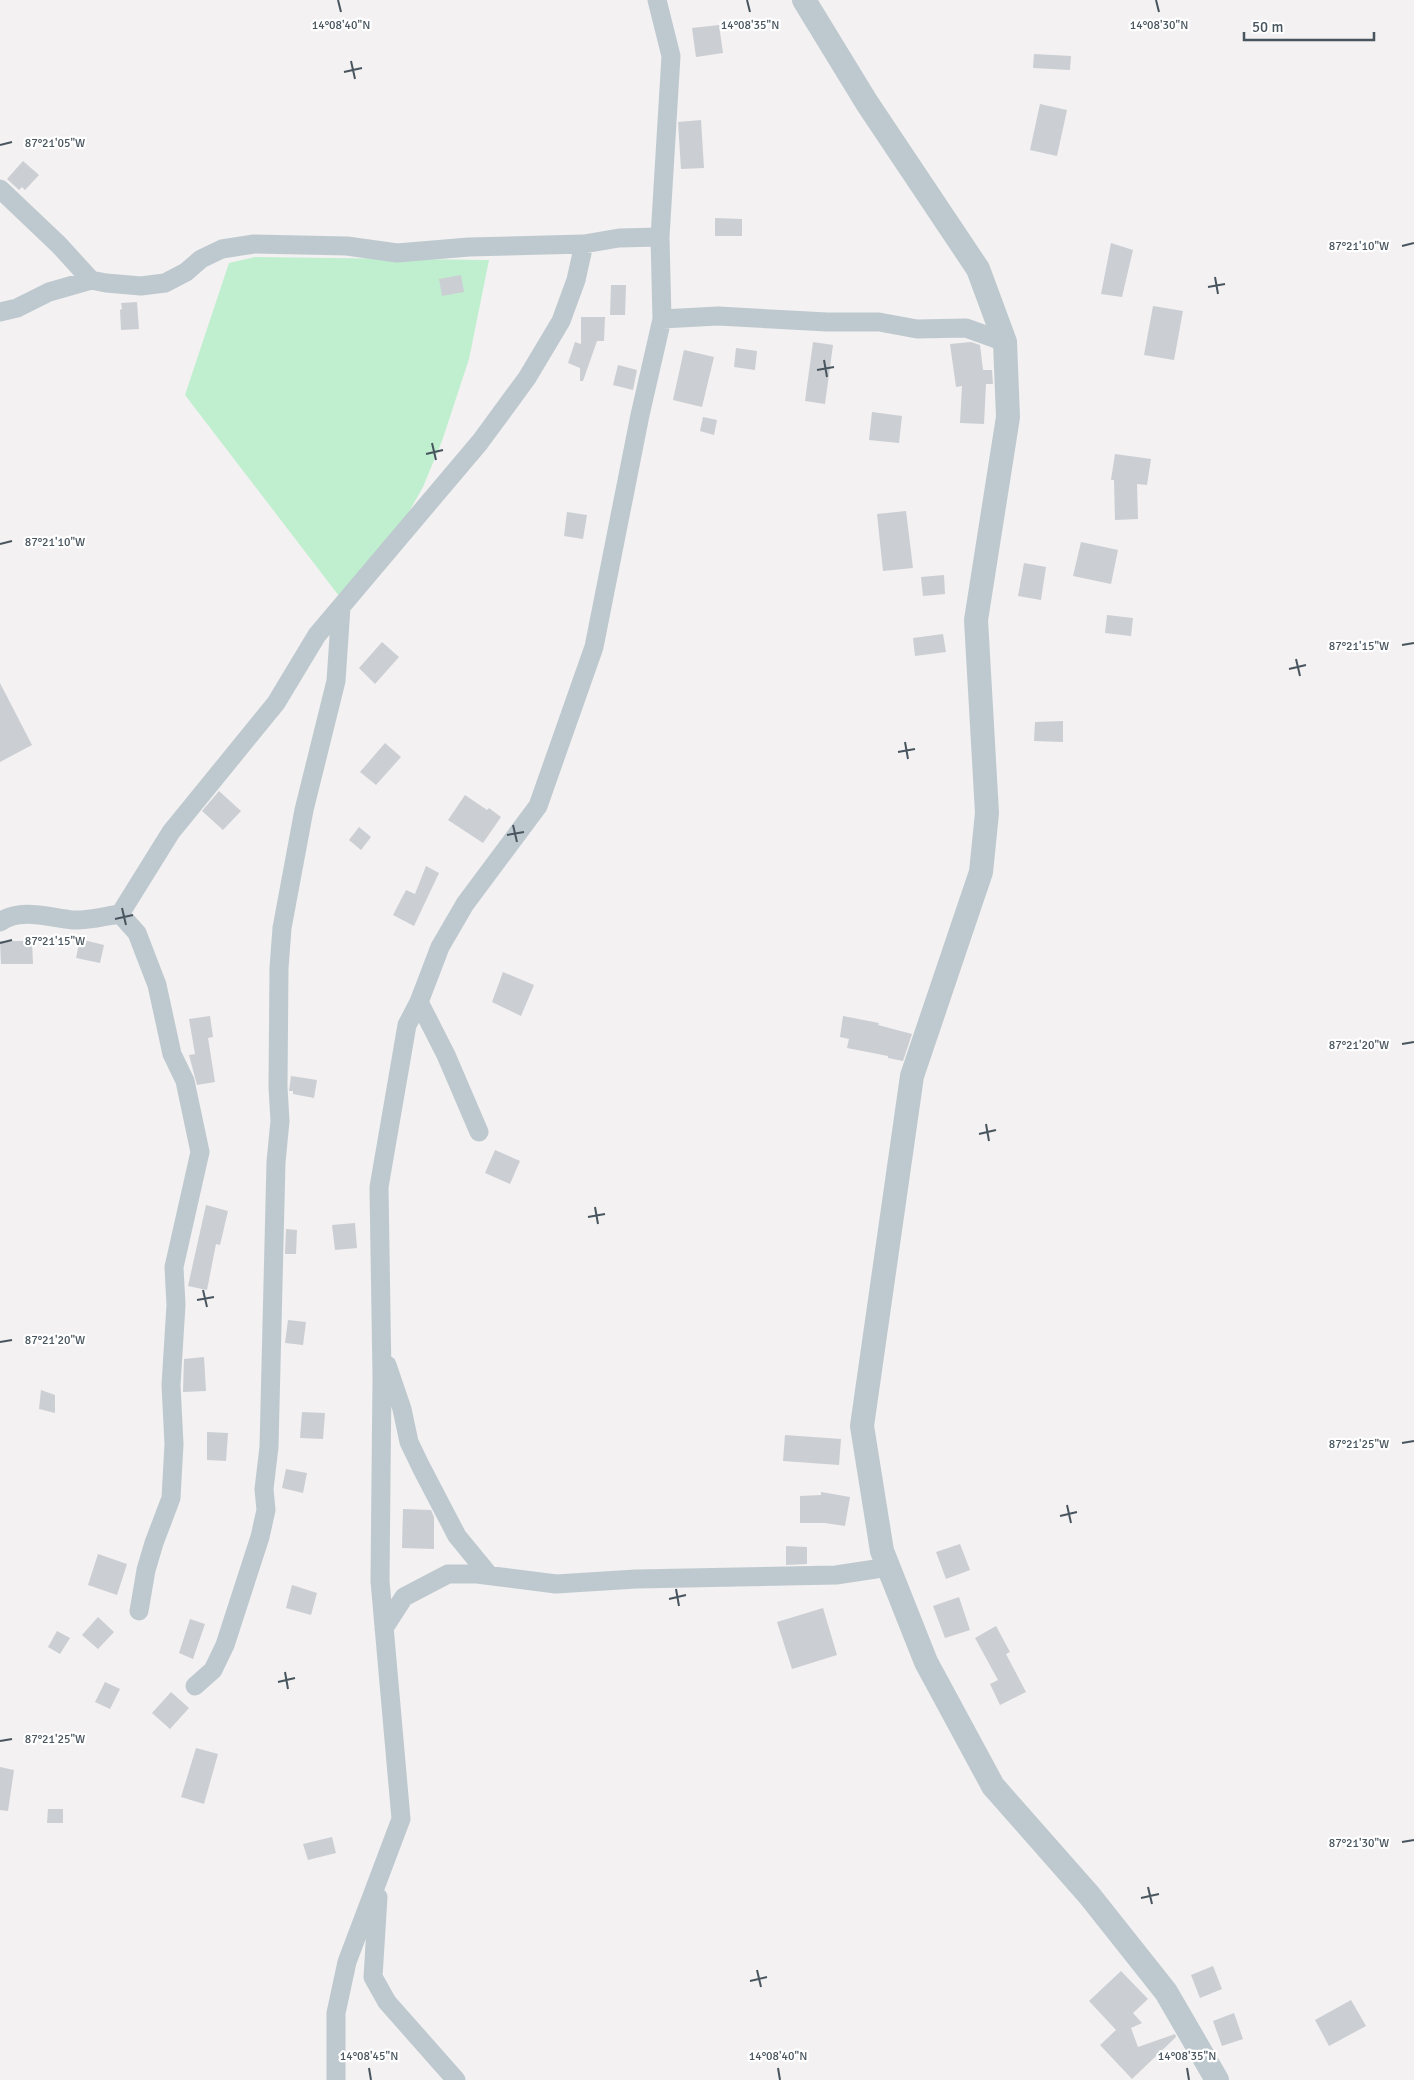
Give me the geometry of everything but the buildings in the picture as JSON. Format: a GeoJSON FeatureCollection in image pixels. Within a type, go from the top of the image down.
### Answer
{"type":"FeatureCollection","features":[{"type":"Feature","properties":{"kind":"street"},"geometry":{"type":"LineString","coordinates":[[336,2080],[336,2013],[347,1962],[401,1819],[380,1581],[382,1350],[379,1187],[407,1025],[419,1002],[440,947],[465,904],[538,806],[594,647],[640,415],[662,319],[660,237],[670,56],[658,0]]}},
{"type":"Feature","properties":{"kind":"street"},"geometry":{"type":"LineString","coordinates":[[804,0],[866,103],[978,270],[1006,342],[1008,416],[976,620],[988,813],[981,872],[912,1076],[862,1426],[882,1551],[926,1662],[993,1786],[1089,1895],[1166,1992],[1217,2080]]}},
{"type":"Feature","properties":{"kind":"street"},"geometry":{"type":"LineString","coordinates":[[0,189],[59,245],[91,280]]}},
{"type":"Feature","properties":{"kind":"street"},"geometry":{"type":"LineString","coordinates":[[0,312],[17,308],[49,292],[91,280],[141,286],[165,282],[186,272],[201,260],[222,249],[254,244],[347,246],[397,253],[469,247],[584,244],[619,238],[660,237]]}},
{"type":"Feature","properties":{"kind":"street"},"geometry":{"type":"LineString","coordinates":[[120,914],[172,832],[276,702],[317,635],[480,442],[528,378],[561,321],[576,280],[584,244]]}},
{"type":"Feature","properties":{"kind":"street"},"geometry":{"type":"LineString","coordinates":[[662,319],[718,316],[827,322],[879,322],[917,328],[966,328],[1006,342]]}},
{"type":"Feature","properties":{"kind":"street"},"geometry":{"type":"LineString","coordinates":[[195,1686],[213,1670],[225,1645],[260,1537],[266,1510],[264,1489],[269,1447],[276,1162],[280,1121],[278,1087],[279,968],[282,928],[304,810],[336,681],[341,607]]}},
{"type":"Feature","properties":{"kind":"street"},"geometry":{"type":"LineString","coordinates":[[0,922],[5,918],[24,915],[74,920],[120,914]]}},
{"type":"Feature","properties":{"kind":"street"},"geometry":{"type":"LineString","coordinates":[[120,914],[137,933],[157,985],[172,1054],[185,1081],[200,1152],[174,1267],[176,1306],[171,1385],[174,1444],[171,1498],[148,1561],[139,1611]]}},
{"type":"Feature","properties":{"kind":"street"},"geometry":{"type":"LineString","coordinates":[[419,1002],[446,1055],[479,1132]]}},
{"type":"Feature","properties":{"kind":"street"},"geometry":{"type":"LineString","coordinates":[[382,1350],[402,1409],[409,1442],[417,1459],[457,1536],[489,1575]]}},
{"type":"Feature","properties":{"kind":"street"},"geometry":{"type":"LineString","coordinates":[[384,1628],[404,1597],[448,1574],[489,1575],[556,1584],[636,1579],[836,1575],[889,1567]]}},
{"type":"Feature","properties":{"kind":"street"},"geometry":{"type":"LineString","coordinates":[[380,1876],[373,1977],[387,2002],[456,2080]]}},
{"type":"Feature","properties":{"kind":"green space"},"geometry":{"type":"Polygon","coordinates":[[[255,257],[489,260],[469,359],[442,441],[423,487],[406,517],[339,596],[185,395],[229,263],[255,257]]]}}]}
